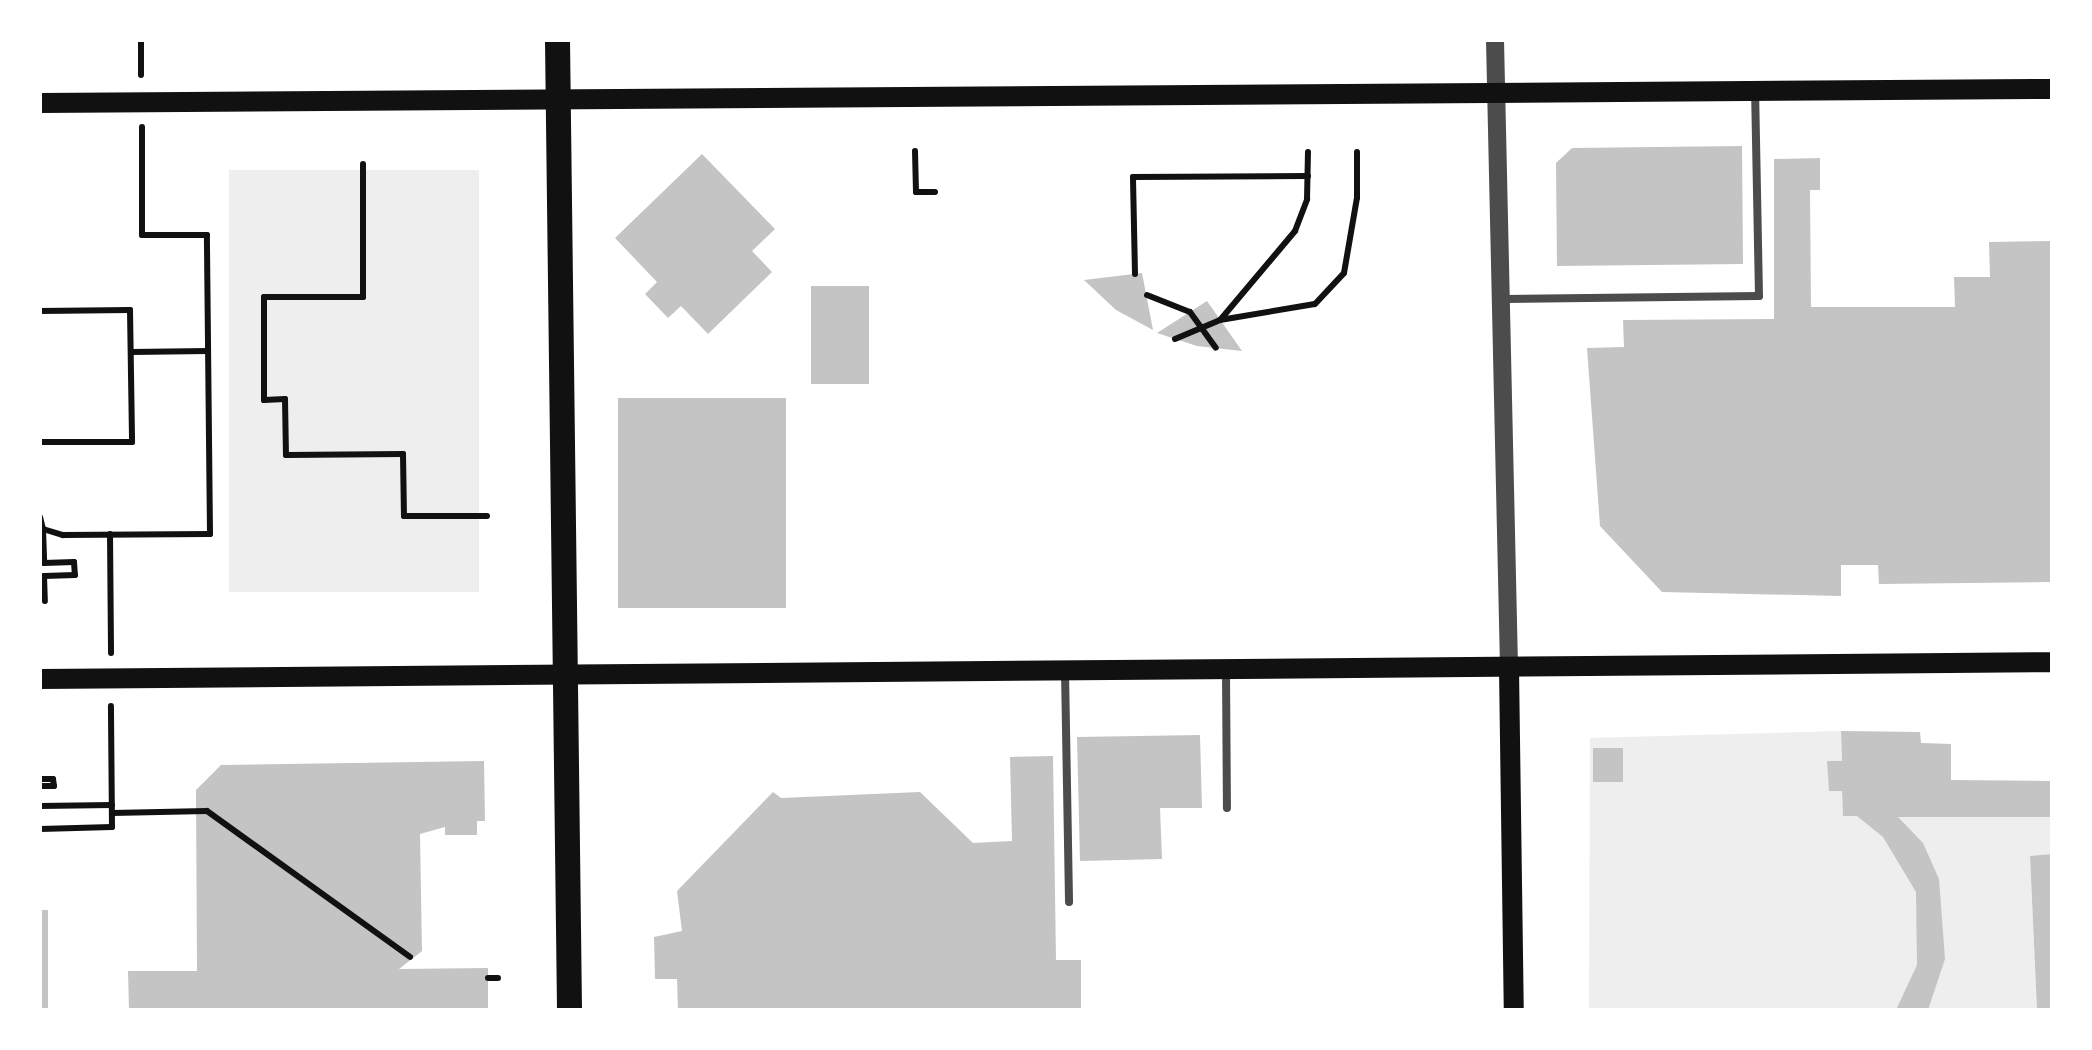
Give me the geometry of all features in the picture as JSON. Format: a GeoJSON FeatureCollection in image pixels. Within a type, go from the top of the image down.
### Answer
{"type":"FeatureCollection","features":[{"type":"Feature","properties":{"kind":"main road"},"geometry":{"type":"LineString","coordinates":[[557,40],[569,1010]]}},
{"type":"Feature","properties":{"kind":"main road"},"geometry":{"type":"LineString","coordinates":[[40,103],[2052,89]]}},
{"type":"Feature","properties":{"kind":"main road"},"geometry":{"type":"LineString","coordinates":[[40,679],[2052,662]]}},
{"type":"Feature","properties":{"kind":"main road"},"geometry":{"type":"LineString","coordinates":[[1510,668],[1514,1010]]}},
{"type":"Feature","properties":{"kind":"street"},"geometry":{"type":"LineString","coordinates":[[1495,40],[1510,668]]}},
{"type":"Feature","properties":{"kind":"lane"},"geometry":{"type":"LineString","coordinates":[[1500,300],[1759,296],[1754,91]]}},
{"type":"Feature","properties":{"kind":"lane"},"geometry":{"type":"LineString","coordinates":[[1226,670],[1226,808]]}},
{"type":"Feature","properties":{"kind":"lane"},"geometry":{"type":"LineString","coordinates":[[1065,671],[1070,902]]}},
{"type":"Feature","properties":{"kind":"path"},"geometry":{"type":"LineString","coordinates":[[141,40],[141,79]]}},
{"type":"Feature","properties":{"kind":"path"},"geometry":{"type":"LineString","coordinates":[[43,528],[63,535],[210,534],[207,235],[142,235],[142,118]]}},
{"type":"Feature","properties":{"kind":"path"},"geometry":{"type":"LineString","coordinates":[[915,151],[916,192],[935,192]]}},
{"type":"Feature","properties":{"kind":"path"},"geometry":{"type":"LineString","coordinates":[[1220,320],[1295,231],[1308,176],[1308,152]]}},
{"type":"Feature","properties":{"kind":"path"},"geometry":{"type":"LineString","coordinates":[[1175,339],[1220,320],[1315,304],[1344,273],[1358,198],[1357,152]]}},
{"type":"Feature","properties":{"kind":"path"},"geometry":{"type":"LineString","coordinates":[[363,164],[363,297],[264,298],[264,400],[285,400],[286,455],[403,454],[404,516],[487,516]]}},
{"type":"Feature","properties":{"kind":"path"},"geometry":{"type":"LineString","coordinates":[[1135,274],[1133,177],[1308,176]]}},
{"type":"Feature","properties":{"kind":"path"},"geometry":{"type":"LineString","coordinates":[[1146,296],[1190,312],[1216,348]]}},
{"type":"Feature","properties":{"kind":"path"},"geometry":{"type":"LineString","coordinates":[[40,311],[130,310],[132,442],[40,442]]}},
{"type":"Feature","properties":{"kind":"path"},"geometry":{"type":"LineString","coordinates":[[131,352],[208,351]]}},
{"type":"Feature","properties":{"kind":"path"},"geometry":{"type":"LineString","coordinates":[[40,518],[44,562],[74,562],[75,576],[44,576],[45,601]]}},
{"type":"Feature","properties":{"kind":"path"},"geometry":{"type":"LineString","coordinates":[[40,829],[112,827],[112,792]]}},
{"type":"Feature","properties":{"kind":"path"},"geometry":{"type":"LineString","coordinates":[[40,806],[128,813],[207,811],[410,957]]}},
{"type":"Feature","properties":{"kind":"path"},"geometry":{"type":"LineString","coordinates":[[488,978],[498,978]]}},
{"type":"Feature","properties":{"kind":"shaded area"},"geometry":{"type":"Polygon","coordinates":[[[229,170],[479,170],[479,592],[229,592],[229,170]]]}},
{"type":"Feature","properties":{"kind":"shaded area"},"geometry":{"type":"Polygon","coordinates":[[[1841,731],[1842,761],[1827,762],[1829,790],[1842,791],[1843,816],[2052,817],[2052,854],[2030,856],[2037,1010],[1589,1010],[1590,738],[1841,731]]]}},
{"type":"Feature","properties":{"kind":"building"},"geometry":{"type":"Polygon","coordinates":[[[1742,146],[1743,264],[1557,266],[1556,163],[1572,148],[1742,146]]]}},
{"type":"Feature","properties":{"kind":"building"},"geometry":{"type":"Polygon","coordinates":[[[702,154],[775,229],[752,251],[772,272],[708,334],[681,306],[668,318],[645,294],[657,282],[615,238],[702,154]]]}},
{"type":"Feature","properties":{"kind":"building"},"geometry":{"type":"Polygon","coordinates":[[[1820,158],[1820,190],[1810,190],[1811,307],[1955,307],[1954,277],[1990,277],[1989,242],[2052,241],[2052,582],[1879,584],[1878,565],[1841,565],[1841,596],[1662,592],[1600,526],[1587,348],[1624,347],[1623,320],[1774,319],[1774,159],[1820,158]]]}},
{"type":"Feature","properties":{"kind":"building"},"geometry":{"type":"Polygon","coordinates":[[[1142,273],[1153,330],[1116,310],[1084,280],[1142,273]]]}},
{"type":"Feature","properties":{"kind":"building"},"geometry":{"type":"Polygon","coordinates":[[[811,286],[869,286],[869,384],[811,384],[811,286]]]}},
{"type":"Feature","properties":{"kind":"building"},"geometry":{"type":"Polygon","coordinates":[[[1207,301],[1242,351],[1197,346],[1157,333],[1207,301]]]}},
{"type":"Feature","properties":{"kind":"building"},"geometry":{"type":"Polygon","coordinates":[[[618,398],[786,398],[786,608],[618,608],[618,398]]]}},
{"type":"Feature","properties":{"kind":"building"},"geometry":{"type":"Polygon","coordinates":[[[1841,731],[1920,732],[1921,743],[1951,744],[1951,780],[2052,781],[2052,817],[1898,817],[1923,843],[1939,879],[1945,959],[1928,1010],[1896,1010],[1917,965],[1916,892],[1883,837],[1857,816],[1843,816],[1842,791],[1829,791],[1827,761],[1842,761],[1841,731]]]}},
{"type":"Feature","properties":{"kind":"building"},"geometry":{"type":"Polygon","coordinates":[[[1200,735],[1202,808],[1160,808],[1162,859],[1080,861],[1077,737],[1200,735]]]}},
{"type":"Feature","properties":{"kind":"building"},"geometry":{"type":"Polygon","coordinates":[[[1593,748],[1623,748],[1623,782],[1593,782],[1593,748]]]}},
{"type":"Feature","properties":{"kind":"building"},"geometry":{"type":"Polygon","coordinates":[[[1053,756],[1056,960],[1081,960],[1081,1010],[678,1010],[677,979],[655,979],[654,937],[682,931],[677,891],[773,792],[781,798],[920,792],[973,843],[1012,841],[1010,757],[1053,756]]]}},
{"type":"Feature","properties":{"kind":"building"},"geometry":{"type":"Polygon","coordinates":[[[484,761],[485,821],[477,821],[477,835],[445,835],[445,827],[420,834],[422,951],[399,969],[488,968],[488,1010],[129,1010],[128,971],[197,971],[196,790],[221,765],[484,761]]]}},
{"type":"Feature","properties":{"kind":"building"},"geometry":{"type":"Polygon","coordinates":[[[2052,854],[2052,1010],[2037,1010],[2030,856],[2052,854]]]}},
{"type":"Feature","properties":{"kind":"building"},"geometry":{"type":"Polygon","coordinates":[[[40,910],[48,910],[48,1010],[40,1010],[40,910]]]}}]}
